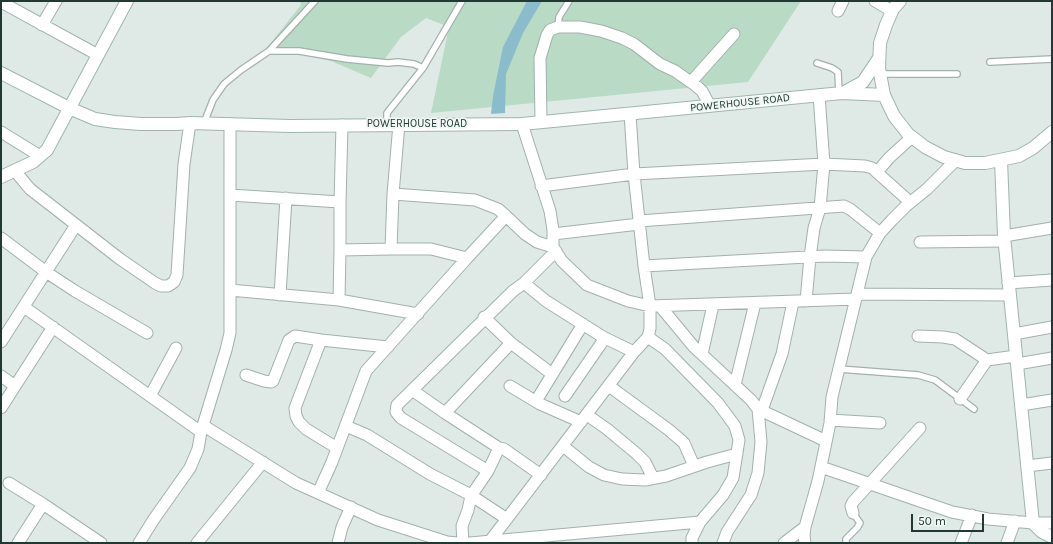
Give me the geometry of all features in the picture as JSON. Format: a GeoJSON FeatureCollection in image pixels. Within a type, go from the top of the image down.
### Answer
{"type":"FeatureCollection","features":[{"type":"Feature","properties":{"kind":"main road"},"geometry":{"type":"LineString","coordinates":[[1,177],[33,162],[47,150],[68,108],[127,1]]}},
{"type":"Feature","properties":{"kind":"main road"},"geometry":{"type":"LineString","coordinates":[[900,1],[892,11],[880,43],[879,68],[884,96],[894,116],[912,137],[925,147],[944,157],[964,162],[985,163],[1019,156],[1033,148],[1052,132]]}},
{"type":"Feature","properties":{"kind":"main road"},"geometry":{"type":"LineString","coordinates":[[840,93],[863,82],[879,58]]}},
{"type":"Feature","properties":{"kind":"main road","name":"POWERHOUSE ROAD"},"geometry":{"type":"LineString","coordinates":[[1,73],[68,108],[95,119],[148,124],[190,123],[290,126],[519,123],[630,114],[840,93]]}},
{"type":"Feature","properties":{"kind":"main road"},"geometry":{"type":"LineString","coordinates":[[840,93],[884,96]]}},
{"type":"Feature","properties":{"kind":"main road"},"geometry":{"type":"LineString","coordinates":[[1001,160],[1004,238],[1032,523],[1042,532],[1052,537]]}},
{"type":"Feature","properties":{"kind":"street"},"geometry":{"type":"LineString","coordinates":[[42,25],[56,1]]}},
{"type":"Feature","properties":{"kind":"street"},"geometry":{"type":"LineString","coordinates":[[875,1],[892,11]]}},
{"type":"Feature","properties":{"kind":"street"},"geometry":{"type":"LineString","coordinates":[[1,2],[98,55]]}},
{"type":"Feature","properties":{"kind":"street"},"geometry":{"type":"LineString","coordinates":[[541,122],[540,58],[546,35],[550,30],[558,27],[587,28],[601,31],[634,44],[660,64],[691,82],[702,91],[710,106]]}},
{"type":"Feature","properties":{"kind":"street"},"geometry":{"type":"LineString","coordinates":[[691,82],[734,34]]}},
{"type":"Feature","properties":{"kind":"street"},"geometry":{"type":"LineString","coordinates":[[806,301],[810,256],[814,228],[820,208],[824,164],[819,95]]}},
{"type":"Feature","properties":{"kind":"street"},"geometry":{"type":"LineString","coordinates":[[490,541],[649,333],[654,308],[644,266],[634,174],[630,114]]}},
{"type":"Feature","properties":{"kind":"street"},"geometry":{"type":"LineString","coordinates":[[15,171],[30,189],[120,259],[155,283],[161,286],[168,286],[174,282],[177,275],[184,164],[190,123]]}},
{"type":"Feature","properties":{"kind":"street"},"geometry":{"type":"LineString","coordinates":[[519,123],[550,211],[554,249],[562,261],[587,285],[628,301],[654,308],[713,304],[793,302],[856,297],[1009,289],[1052,280]]}},
{"type":"Feature","properties":{"kind":"street"},"geometry":{"type":"LineString","coordinates":[[139,543],[190,468],[198,449],[202,429],[230,333],[230,124]]}},
{"type":"Feature","properties":{"kind":"street"},"geometry":{"type":"LineString","coordinates":[[391,250],[393,124]]}},
{"type":"Feature","properties":{"kind":"street"},"geometry":{"type":"LineString","coordinates":[[339,300],[342,125]]}},
{"type":"Feature","properties":{"kind":"street"},"geometry":{"type":"LineString","coordinates":[[1,132],[40,156]]}},
{"type":"Feature","properties":{"kind":"street"},"geometry":{"type":"LineString","coordinates":[[877,172],[889,158],[912,137]]}},
{"type":"Feature","properties":{"kind":"street"},"geometry":{"type":"LineString","coordinates":[[805,543],[805,527],[821,467],[830,420],[832,397],[866,257],[880,233],[910,202],[927,189],[956,160]]}},
{"type":"Feature","properties":{"kind":"street"},"geometry":{"type":"LineString","coordinates":[[541,186],[634,174],[824,164],[865,166],[872,168],[910,202]]}},
{"type":"Feature","properties":{"kind":"street"},"geometry":{"type":"LineString","coordinates":[[392,194],[475,200],[498,209],[525,234],[537,242],[554,249]]}},
{"type":"Feature","properties":{"kind":"street"},"geometry":{"type":"LineString","coordinates":[[230,195],[340,202]]}},
{"type":"Feature","properties":{"kind":"street"},"geometry":{"type":"LineString","coordinates":[[280,295],[286,198]]}},
{"type":"Feature","properties":{"kind":"street"},"geometry":{"type":"LineString","coordinates":[[553,234],[639,222],[844,206],[850,208],[880,233]]}},
{"type":"Feature","properties":{"kind":"street"},"geometry":{"type":"LineString","coordinates":[[318,493],[346,426],[366,371],[506,216]]}},
{"type":"Feature","properties":{"kind":"street"},"geometry":{"type":"LineString","coordinates":[[1,342],[76,224]]}},
{"type":"Feature","properties":{"kind":"street"},"geometry":{"type":"LineString","coordinates":[[920,242],[1004,238],[1052,228]]}},
{"type":"Feature","properties":{"kind":"street"},"geometry":{"type":"LineString","coordinates":[[1,239],[75,291],[146,333]]}},
{"type":"Feature","properties":{"kind":"street"},"geometry":{"type":"LineString","coordinates":[[340,250],[431,249],[467,258]]}},
{"type":"Feature","properties":{"kind":"street"},"geometry":{"type":"LineString","coordinates":[[488,471],[401,418],[396,412],[396,405],[484,317],[524,283],[554,249]]}},
{"type":"Feature","properties":{"kind":"street"},"geometry":{"type":"LineString","coordinates":[[644,266],[810,256],[866,257]]}},
{"type":"Feature","properties":{"kind":"street"},"geometry":{"type":"LineString","coordinates":[[524,283],[546,301],[605,338],[634,352]]}},
{"type":"Feature","properties":{"kind":"street"},"geometry":{"type":"LineString","coordinates":[[230,290],[339,300],[418,314]]}},
{"type":"Feature","properties":{"kind":"street"},"geometry":{"type":"LineString","coordinates":[[723,543],[727,532],[751,495],[758,473],[761,442],[760,410],[782,354],[793,302]]}},
{"type":"Feature","properties":{"kind":"street"},"geometry":{"type":"LineString","coordinates":[[735,385],[755,303]]}},
{"type":"Feature","properties":{"kind":"street"},"geometry":{"type":"LineString","coordinates":[[702,354],[713,304]]}},
{"type":"Feature","properties":{"kind":"street"},"geometry":{"type":"LineString","coordinates":[[24,307],[150,396],[202,429],[263,462],[296,483],[378,520],[446,542],[458,543]]}},
{"type":"Feature","properties":{"kind":"street"},"geometry":{"type":"LineString","coordinates":[[654,308],[760,410],[826,441]]}},
{"type":"Feature","properties":{"kind":"street"},"geometry":{"type":"LineString","coordinates":[[484,317],[511,343],[552,374]]}},
{"type":"Feature","properties":{"kind":"street"},"geometry":{"type":"LineString","coordinates":[[536,401],[583,324]]}},
{"type":"Feature","properties":{"kind":"street"},"geometry":{"type":"LineString","coordinates":[[1,408],[53,327]]}},
{"type":"Feature","properties":{"kind":"street"},"geometry":{"type":"LineString","coordinates":[[1014,334],[1052,327]]}},
{"type":"Feature","properties":{"kind":"street"},"geometry":{"type":"LineString","coordinates":[[649,333],[718,403],[735,426],[739,440],[733,478],[723,495],[700,522],[692,538],[692,543]]}},
{"type":"Feature","properties":{"kind":"street"},"geometry":{"type":"LineString","coordinates":[[246,375],[272,382],[289,340],[295,336],[388,347]]}},
{"type":"Feature","properties":{"kind":"street"},"geometry":{"type":"LineString","coordinates":[[918,336],[955,339],[987,360],[1052,358]]}},
{"type":"Feature","properties":{"kind":"street"},"geometry":{"type":"LineString","coordinates":[[565,396],[605,338]]}},
{"type":"Feature","properties":{"kind":"street"},"geometry":{"type":"LineString","coordinates":[[322,340],[295,408],[296,416],[299,422],[306,429],[337,448]]}},
{"type":"Feature","properties":{"kind":"street"},"geometry":{"type":"LineString","coordinates":[[445,413],[511,343]]}},
{"type":"Feature","properties":{"kind":"street"},"geometry":{"type":"LineString","coordinates":[[150,396],[176,348]]}},
{"type":"Feature","properties":{"kind":"street"},"geometry":{"type":"LineString","coordinates":[[960,399],[987,360]]}},
{"type":"Feature","properties":{"kind":"street"},"geometry":{"type":"LineString","coordinates":[[1,376],[15,386]]}},
{"type":"Feature","properties":{"kind":"street"},"geometry":{"type":"LineString","coordinates":[[510,386],[536,401],[584,418],[607,429],[645,462],[653,478]]}},
{"type":"Feature","properties":{"kind":"street"},"geometry":{"type":"LineString","coordinates":[[609,386],[684,442],[694,466]]}},
{"type":"Feature","properties":{"kind":"street"},"geometry":{"type":"LineString","coordinates":[[412,390],[499,448],[504,449],[541,475]]}},
{"type":"Feature","properties":{"kind":"street"},"geometry":{"type":"LineString","coordinates":[[1021,405],[1052,400]]}},
{"type":"Feature","properties":{"kind":"street"},"geometry":{"type":"LineString","coordinates":[[830,420],[880,423]]}},
{"type":"Feature","properties":{"kind":"street"},"geometry":{"type":"LineString","coordinates":[[346,426],[366,435],[430,474],[471,496],[507,519]]}},
{"type":"Feature","properties":{"kind":"street"},"geometry":{"type":"LineString","coordinates":[[853,513],[851,506],[853,502],[868,483],[920,428]]}},
{"type":"Feature","properties":{"kind":"street"},"geometry":{"type":"LineString","coordinates":[[563,446],[589,467],[604,475],[622,479],[645,480],[666,476],[694,466],[737,454]]}},
{"type":"Feature","properties":{"kind":"street"},"geometry":{"type":"LineString","coordinates":[[462,543],[462,526],[471,496],[488,471],[499,448]]}},
{"type":"Feature","properties":{"kind":"street"},"geometry":{"type":"LineString","coordinates":[[198,543],[263,462]]}},
{"type":"Feature","properties":{"kind":"street"},"geometry":{"type":"LineString","coordinates":[[1027,466],[1052,463]]}},
{"type":"Feature","properties":{"kind":"street"},"geometry":{"type":"LineString","coordinates":[[821,467],[952,512],[1015,522],[1052,524]]}},
{"type":"Feature","properties":{"kind":"street"},"geometry":{"type":"LineString","coordinates":[[9,483],[43,504],[98,542]]}},
{"type":"Feature","properties":{"kind":"street"},"geometry":{"type":"LineString","coordinates":[[18,543],[43,504]]}},
{"type":"Feature","properties":{"kind":"street"},"geometry":{"type":"LineString","coordinates":[[338,543],[342,527],[351,507]]}},
{"type":"Feature","properties":{"kind":"street"},"geometry":{"type":"LineString","coordinates":[[961,543],[972,516]]}},
{"type":"Feature","properties":{"kind":"street"},"geometry":{"type":"LineString","coordinates":[[470,543],[700,522]]}},
{"type":"Feature","properties":{"kind":"street"},"geometry":{"type":"LineString","coordinates":[[1007,543],[1015,522]]}},
{"type":"Feature","properties":{"kind":"street"},"geometry":{"type":"LineString","coordinates":[[784,543],[805,527]]}},
{"type":"Feature","properties":{"kind":"lane"},"geometry":{"type":"LineString","coordinates":[[204,124],[213,100],[224,84],[241,70],[269,51],[315,1]]}},
{"type":"Feature","properties":{"kind":"lane"},"geometry":{"type":"LineString","coordinates":[[393,124],[387,114],[423,68],[462,1]]}},
{"type":"Feature","properties":{"kind":"lane"},"geometry":{"type":"LineString","coordinates":[[558,27],[559,17],[569,1]]}},
{"type":"Feature","properties":{"kind":"lane"},"geometry":{"type":"LineString","coordinates":[[269,51],[299,51],[347,59],[414,64],[423,68]]}},
{"type":"Feature","properties":{"kind":"lane"},"geometry":{"type":"LineString","coordinates":[[990,62],[1052,59]]}},
{"type":"Feature","properties":{"kind":"lane"},"geometry":{"type":"LineString","coordinates":[[817,63],[832,68],[838,72],[840,93]]}},
{"type":"Feature","properties":{"kind":"lane"},"geometry":{"type":"LineString","coordinates":[[880,74],[957,74]]}},
{"type":"Feature","properties":{"kind":"lane"},"geometry":{"type":"LineString","coordinates":[[838,369],[918,375],[935,380],[974,409]]}},
{"type":"Feature","properties":{"kind":"lane"},"geometry":{"type":"LineString","coordinates":[[846,543],[846,539],[860,524],[853,513]]}},
{"type":"Feature","properties":{"kind":"green space"},"geometry":{"type":"Polygon","coordinates":[[[300,1],[801,1],[748,82],[431,113],[449,27],[426,18],[401,37],[371,78],[331,61],[292,52],[262,54],[301,5],[300,1]]]}},
{"type":"Feature","properties":{"kind":"water"},"geometry":{"type":"Polygon","coordinates":[[[527,1],[542,1],[523,33],[506,74],[505,113],[491,114],[493,96],[503,47],[527,1]]]}}]}
